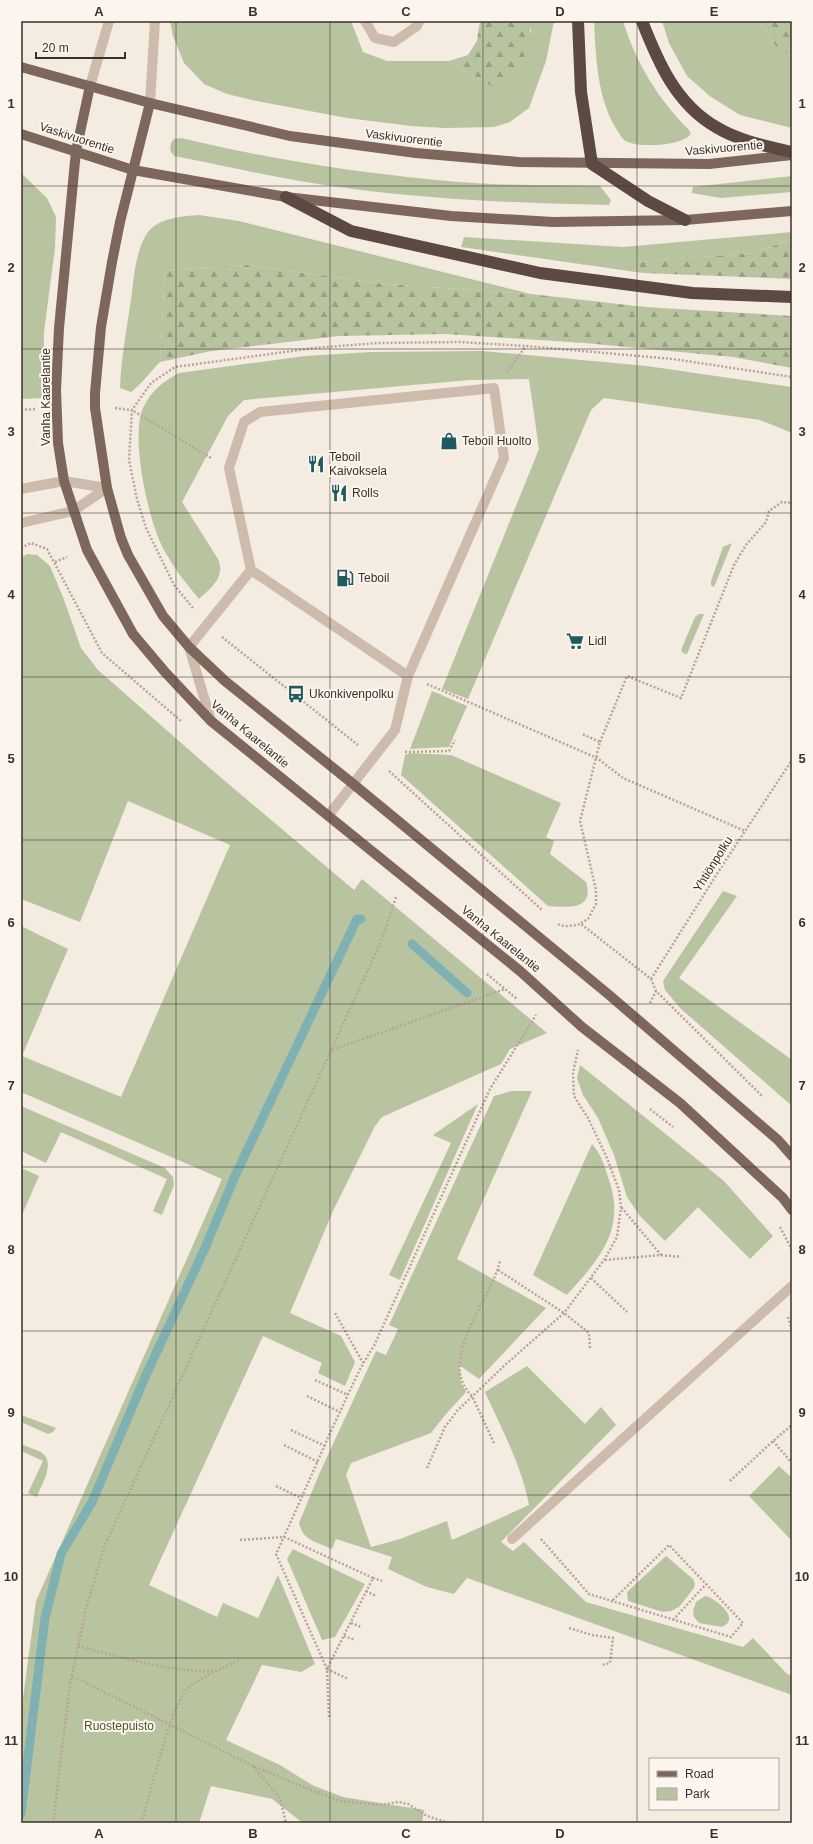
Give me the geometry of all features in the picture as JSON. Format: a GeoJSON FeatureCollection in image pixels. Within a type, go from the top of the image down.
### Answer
{"type":"FeatureCollection","features":[{"type":"Feature","properties":{"kind":"highway"},"geometry":{"type":"LineString","coordinates":[[578,21],[581,92],[592,164],[648,201],[685,220]]}},
{"type":"Feature","properties":{"kind":"highway"},"geometry":{"type":"LineString","coordinates":[[642,21],[666,76],[690,107],[716,127],[752,142],[792,153]]}},
{"type":"Feature","properties":{"kind":"highway"},"geometry":{"type":"LineString","coordinates":[[286,197],[351,231],[540,273],[692,293],[792,297]]}},
{"type":"Feature","properties":{"kind":"main road","name":"Vaskivuorentie"},"geometry":{"type":"LineString","coordinates":[[21,66],[150,103],[290,136],[416,153],[519,162],[592,164],[709,164],[792,153]]}},
{"type":"Feature","properties":{"kind":"main road","name":"Vanha Kaarelantie"},"geometry":{"type":"LineString","coordinates":[[90,86],[76,151],[60,328],[56,390],[58,443],[64,481],[73,512],[92,560],[133,634],[165,672],[211,720],[520,971],[582,1027],[680,1103],[783,1198],[792,1210]]}},
{"type":"Feature","properties":{"kind":"main road","name":"Vanha Kaarelantie"},"geometry":{"type":"LineString","coordinates":[[150,103],[112,262],[101,327],[95,408],[107,488],[121,538],[128,555],[163,616],[224,681],[352,783],[659,1038],[778,1140],[792,1156]]}},
{"type":"Feature","properties":{"kind":"main road","name":"Vaskivuorentie"},"geometry":{"type":"LineString","coordinates":[[21,134],[133,170],[286,197],[459,216],[553,222],[685,220],[792,211]]}},
{"type":"Feature","properties":{"kind":"street"},"geometry":{"type":"LineString","coordinates":[[90,86],[109,21]]}},
{"type":"Feature","properties":{"kind":"street"},"geometry":{"type":"LineString","coordinates":[[150,103],[155,21]]}},
{"type":"Feature","properties":{"kind":"street"},"geometry":{"type":"LineString","coordinates":[[365,21],[375,38],[394,42],[417,23]]}},
{"type":"Feature","properties":{"kind":"street"},"geometry":{"type":"LineString","coordinates":[[328,816],[352,783],[395,730],[408,676],[504,458],[494,388],[260,412],[244,422],[229,468],[251,570],[408,676]]}},
{"type":"Feature","properties":{"kind":"street"},"geometry":{"type":"LineString","coordinates":[[21,489],[64,481],[107,488]]}},
{"type":"Feature","properties":{"kind":"street"},"geometry":{"type":"LineString","coordinates":[[21,523],[73,512],[107,488]]}},
{"type":"Feature","properties":{"kind":"street"},"geometry":{"type":"LineString","coordinates":[[211,720],[190,646],[251,570]]}},
{"type":"Feature","properties":{"kind":"street"},"geometry":{"type":"LineString","coordinates":[[512,1539],[792,1286]]}},
{"type":"Feature","properties":{"kind":"path"},"geometry":{"type":"LineString","coordinates":[[543,911],[373,757],[207,624],[174,585],[146,528],[137,500],[129,460],[132,410],[151,383],[176,367],[314,348],[378,343],[459,342],[526,346],[673,359],[792,377]]}},
{"type":"Feature","properties":{"kind":"path"},"geometry":{"type":"LineString","coordinates":[[494,388],[526,346]]}},
{"type":"Feature","properties":{"kind":"path"},"geometry":{"type":"LineString","coordinates":[[121,408],[132,410],[229,468]]}},
{"type":"Feature","properties":{"kind":"path"},"geometry":{"type":"LineString","coordinates":[[21,410],[43,409]]}},
{"type":"Feature","properties":{"kind":"path"},"geometry":{"type":"LineString","coordinates":[[555,922],[562,926],[581,924],[588,919],[596,904],[596,890],[580,821],[600,742],[627,676],[681,698],[734,565],[746,545],[766,522],[769,511],[782,502],[792,503]]}},
{"type":"Feature","properties":{"kind":"path"},"geometry":{"type":"LineString","coordinates":[[21,548],[31,544]]}},
{"type":"Feature","properties":{"kind":"path"},"geometry":{"type":"LineString","coordinates":[[408,676],[597,758],[623,778],[745,831]]}},
{"type":"Feature","properties":{"kind":"path"},"geometry":{"type":"LineString","coordinates":[[582,734],[600,742]]}},
{"type":"Feature","properties":{"kind":"path"},"geometry":{"type":"LineString","coordinates":[[373,757],[406,751],[449,752],[455,740]]}},
{"type":"Feature","properties":{"kind":"path","name":"Yhtiönpolku"},"geometry":{"type":"LineString","coordinates":[[651,979],[792,760]]}},
{"type":"Feature","properties":{"kind":"path"},"geometry":{"type":"LineString","coordinates":[[53,1823],[72,1676],[86,1608],[106,1545],[382,939],[397,897]]}},
{"type":"Feature","properties":{"kind":"path"},"geometry":{"type":"LineString","coordinates":[[581,924],[651,979],[656,992],[764,1098]]}},
{"type":"Feature","properties":{"kind":"path"},"geometry":{"type":"LineString","coordinates":[[332,1050],[505,989]]}},
{"type":"Feature","properties":{"kind":"path"},"geometry":{"type":"LineString","coordinates":[[329,1717],[327,1669],[276,1554],[363,1363],[374,1346],[490,1089],[536,1015]]}},
{"type":"Feature","properties":{"kind":"path"},"geometry":{"type":"LineString","coordinates":[[427,1468],[445,1427],[457,1412],[472,1396],[564,1313],[604,1260],[617,1237],[621,1207],[619,1190],[607,1158],[588,1118],[574,1096],[573,1073],[578,1049]]}},
{"type":"Feature","properties":{"kind":"path"},"geometry":{"type":"LineString","coordinates":[[621,1207],[661,1254]]}},
{"type":"Feature","properties":{"kind":"path"},"geometry":{"type":"LineString","coordinates":[[604,1260],[661,1254],[681,1257]]}},
{"type":"Feature","properties":{"kind":"path"},"geometry":{"type":"LineString","coordinates":[[494,1443],[472,1396],[467,1391],[463,1382],[460,1360],[461,1350],[479,1307],[498,1270],[500,1261]]}},
{"type":"Feature","properties":{"kind":"path"},"geometry":{"type":"LineString","coordinates":[[498,1270],[564,1313],[589,1333],[590,1348]]}},
{"type":"Feature","properties":{"kind":"path"},"geometry":{"type":"LineString","coordinates":[[591,1278],[627,1312]]}},
{"type":"Feature","properties":{"kind":"path"},"geometry":{"type":"LineString","coordinates":[[335,1313],[363,1363]]}},
{"type":"Feature","properties":{"kind":"path"},"geometry":{"type":"LineString","coordinates":[[792,1313],[788,1317],[792,1330]]}},
{"type":"Feature","properties":{"kind":"path"},"geometry":{"type":"LineString","coordinates":[[315,1380],[348,1395]]}},
{"type":"Feature","properties":{"kind":"path"},"geometry":{"type":"LineString","coordinates":[[307,1396],[340,1412]]}},
{"type":"Feature","properties":{"kind":"path"},"geometry":{"type":"LineString","coordinates":[[730,1481],[792,1425]]}},
{"type":"Feature","properties":{"kind":"path"},"geometry":{"type":"LineString","coordinates":[[291,1430],[324,1446]]}},
{"type":"Feature","properties":{"kind":"path"},"geometry":{"type":"LineString","coordinates":[[773,1441],[792,1463]]}},
{"type":"Feature","properties":{"kind":"path"},"geometry":{"type":"LineString","coordinates":[[284,1445],[318,1462]]}},
{"type":"Feature","properties":{"kind":"path"},"geometry":{"type":"LineString","coordinates":[[276,1486],[302,1498]]}},
{"type":"Feature","properties":{"kind":"path"},"geometry":{"type":"LineString","coordinates":[[528,1524],[589,1594],[611,1602],[731,1637],[743,1623],[669,1545],[611,1602]]}},
{"type":"Feature","properties":{"kind":"path"},"geometry":{"type":"LineString","coordinates":[[240,1540],[284,1537],[382,1582]]}},
{"type":"Feature","properties":{"kind":"path"},"geometry":{"type":"LineString","coordinates":[[327,1669],[373,1578]]}},
{"type":"Feature","properties":{"kind":"path"},"geometry":{"type":"LineString","coordinates":[[673,1620],[706,1584]]}},
{"type":"Feature","properties":{"kind":"path"},"geometry":{"type":"LineString","coordinates":[[366,1591],[376,1596]]}},
{"type":"Feature","properties":{"kind":"path"},"geometry":{"type":"LineString","coordinates":[[351,1623],[360,1627]]}},
{"type":"Feature","properties":{"kind":"path"},"geometry":{"type":"LineString","coordinates":[[569,1628],[592,1636],[613,1638],[610,1663],[602,1665]]}},
{"type":"Feature","properties":{"kind":"path"},"geometry":{"type":"LineString","coordinates":[[344,1636],[355,1640]]}},
{"type":"Feature","properties":{"kind":"path"},"geometry":{"type":"LineString","coordinates":[[78,1646],[160,1666],[196,1672],[218,1670]]}},
{"type":"Feature","properties":{"kind":"path"},"geometry":{"type":"LineString","coordinates":[[140,1823],[144,1815],[176,1707],[187,1689],[201,1678],[241,1659]]}},
{"type":"Feature","properties":{"kind":"path"},"geometry":{"type":"LineString","coordinates":[[327,1669],[348,1679]]}},
{"type":"Feature","properties":{"kind":"path"},"geometry":{"type":"LineString","coordinates":[[72,1676],[253,1766],[311,1790],[340,1801],[381,1805],[398,1802],[408,1804],[427,1816],[449,1823]]}},
{"type":"Feature","properties":{"kind":"path"},"geometry":{"type":"LineString","coordinates":[[253,1766],[280,1798],[286,1823]]}},
{"type":"Feature","properties":{"kind":"green space"},"geometry":{"type":"Polygon","coordinates":[[[170,21],[351,21],[363,52],[387,61],[449,61],[491,86],[531,32],[531,21],[554,21],[546,61],[529,108],[510,122],[494,127],[445,128],[411,126],[347,118],[227,94],[204,84],[184,63],[173,36],[170,21]]]}},
{"type":"Feature","properties":{"kind":"green space"},"geometry":{"type":"Polygon","coordinates":[[[480,21],[531,21],[528,45],[521,68],[512,76],[491,86],[449,61],[468,55],[477,41],[480,21]]]}},
{"type":"Feature","properties":{"kind":"green space"},"geometry":{"type":"Polygon","coordinates":[[[594,21],[623,21],[641,66],[667,106],[689,130],[691,134],[688,137],[676,142],[657,145],[636,144],[623,139],[610,118],[601,91],[594,21]]]}},
{"type":"Feature","properties":{"kind":"green space"},"geometry":{"type":"Polygon","coordinates":[[[662,21],[758,21],[778,49],[792,56],[792,128],[740,115],[711,97],[687,76],[669,43],[662,21]]]}},
{"type":"Feature","properties":{"kind":"green space"},"geometry":{"type":"Polygon","coordinates":[[[758,21],[792,21],[792,56],[778,49],[758,21]]]}},
{"type":"Feature","properties":{"kind":"green space"},"geometry":{"type":"Polygon","coordinates":[[[181,138],[276,158],[405,177],[457,182],[518,185],[600,186],[611,200],[609,205],[478,200],[379,192],[324,185],[281,178],[174,156],[170,150],[171,143],[174,139],[181,138]]]}},
{"type":"Feature","properties":{"kind":"green space"},"geometry":{"type":"Polygon","coordinates":[[[21,173],[47,198],[56,217],[55,248],[44,332],[43,398],[21,399],[21,173]]]}},
{"type":"Feature","properties":{"kind":"green space"},"geometry":{"type":"Polygon","coordinates":[[[792,176],[792,192],[721,198],[692,193],[693,187],[792,176]]]}},
{"type":"Feature","properties":{"kind":"green space"},"geometry":{"type":"Polygon","coordinates":[[[199,215],[239,221],[531,294],[385,284],[247,265],[165,270],[160,362],[131,392],[120,388],[135,268],[143,240],[148,232],[158,224],[172,219],[199,215]]]}},
{"type":"Feature","properties":{"kind":"green space"},"geometry":{"type":"Polygon","coordinates":[[[792,232],[792,242],[787,241],[753,253],[636,262],[643,273],[461,247],[464,237],[623,247],[792,232]]]}},
{"type":"Feature","properties":{"kind":"green space"},"geometry":{"type":"Polygon","coordinates":[[[787,241],[792,242],[792,279],[643,273],[635,262],[753,253],[787,241]]]}},
{"type":"Feature","properties":{"kind":"green space"},"geometry":{"type":"Polygon","coordinates":[[[247,265],[385,284],[531,294],[645,307],[792,316],[792,368],[733,357],[585,343],[446,334],[339,336],[211,351],[160,362],[165,270],[247,265]]]}},
{"type":"Feature","properties":{"kind":"green space"},"geometry":{"type":"Polygon","coordinates":[[[482,351],[647,366],[792,387],[792,433],[760,420],[604,398],[591,410],[468,699],[442,689],[539,449],[529,379],[470,380],[244,400],[228,416],[182,502],[218,559],[220,565],[219,577],[216,582],[199,599],[174,567],[162,546],[151,516],[142,476],[139,455],[140,419],[147,400],[159,386],[179,373],[305,356],[371,352],[482,351]]]}},
{"type":"Feature","properties":{"kind":"green space"},"geometry":{"type":"Polygon","coordinates":[[[732,543],[714,587],[711,585],[711,581],[723,547],[732,543]]]}},
{"type":"Feature","properties":{"kind":"green space","name":"Ruostepuisto"},"geometry":{"type":"Polygon","coordinates":[[[27,554],[37,555],[50,566],[81,648],[98,670],[212,770],[354,890],[362,879],[547,1033],[510,1049],[501,1064],[382,1117],[375,1126],[333,1211],[290,1313],[341,1336],[355,1362],[345,1386],[318,1373],[322,1363],[263,1336],[149,1585],[217,1617],[223,1603],[258,1618],[278,1575],[315,1664],[301,1672],[262,1665],[226,1740],[280,1765],[312,1785],[343,1797],[424,1810],[422,1823],[305,1823],[272,1799],[211,1786],[199,1823],[21,1823],[21,1713],[36,1601],[222,1179],[21,1092],[21,926],[68,949],[22,1056],[121,1097],[230,845],[128,801],[80,922],[21,899],[21,558],[27,554]]]}},
{"type":"Feature","properties":{"kind":"green space"},"geometry":{"type":"Polygon","coordinates":[[[699,614],[704,614],[687,654],[683,653],[681,650],[695,617],[699,614]]]}},
{"type":"Feature","properties":{"kind":"green space"},"geometry":{"type":"Polygon","coordinates":[[[432,691],[467,706],[449,747],[410,749],[432,691]]]}},
{"type":"Feature","properties":{"kind":"green space"},"geometry":{"type":"Polygon","coordinates":[[[410,753],[451,755],[561,803],[546,837],[554,841],[550,854],[586,882],[588,891],[583,903],[563,907],[548,906],[401,775],[405,755],[410,753]]]}},
{"type":"Feature","properties":{"kind":"green space"},"geometry":{"type":"Polygon","coordinates":[[[723,891],[737,896],[679,978],[792,1060],[792,1106],[680,1008],[665,990],[663,981],[723,891]]]}},
{"type":"Feature","properties":{"kind":"green space"},"geometry":{"type":"Polygon","coordinates":[[[580,1065],[724,1181],[773,1236],[750,1259],[698,1207],[665,1241],[640,1216],[627,1197],[614,1155],[598,1118],[583,1095],[577,1078],[580,1065]]]}},
{"type":"Feature","properties":{"kind":"green space"},"geometry":{"type":"Polygon","coordinates":[[[512,1091],[532,1091],[457,1259],[546,1308],[479,1379],[459,1365],[461,1383],[466,1392],[431,1433],[351,1463],[346,1475],[371,1547],[400,1539],[447,1521],[452,1540],[529,1505],[516,1462],[485,1392],[527,1366],[585,1424],[601,1407],[616,1425],[501,1542],[513,1551],[524,1542],[586,1602],[743,1647],[753,1638],[787,1674],[792,1676],[792,1695],[467,1578],[454,1594],[427,1587],[388,1569],[392,1557],[336,1539],[332,1549],[311,1540],[301,1529],[299,1523],[320,1472],[376,1351],[386,1355],[398,1329],[389,1325],[494,1096],[512,1091]]]}},
{"type":"Feature","properties":{"kind":"green space"},"geometry":{"type":"Polygon","coordinates":[[[478,1104],[400,1280],[389,1275],[451,1143],[433,1135],[478,1104]]]}},
{"type":"Feature","properties":{"kind":"green space"},"geometry":{"type":"Polygon","coordinates":[[[21,1106],[165,1168],[173,1177],[174,1185],[162,1215],[153,1211],[167,1179],[61,1132],[46,1163],[21,1151],[21,1106]]]}},
{"type":"Feature","properties":{"kind":"green space"},"geometry":{"type":"Polygon","coordinates":[[[592,1144],[602,1159],[613,1195],[614,1212],[612,1227],[607,1242],[599,1255],[567,1295],[533,1275],[592,1144]]]}},
{"type":"Feature","properties":{"kind":"green space"},"geometry":{"type":"Polygon","coordinates":[[[21,1168],[39,1176],[21,1217],[21,1168]]]}},
{"type":"Feature","properties":{"kind":"green space"},"geometry":{"type":"Polygon","coordinates":[[[21,1415],[56,1428],[53,1432],[48,1434],[21,1422],[21,1415]]]}},
{"type":"Feature","properties":{"kind":"green space"},"geometry":{"type":"Polygon","coordinates":[[[21,1444],[42,1453],[48,1462],[48,1468],[37,1497],[28,1493],[43,1461],[21,1451],[21,1444]]]}},
{"type":"Feature","properties":{"kind":"green space"},"geometry":{"type":"Polygon","coordinates":[[[779,1466],[792,1478],[792,1541],[749,1496],[779,1466]]]}},
{"type":"Feature","properties":{"kind":"green space"},"geometry":{"type":"Polygon","coordinates":[[[293,1549],[365,1584],[335,1637],[322,1640],[287,1559],[293,1549]]]}},
{"type":"Feature","properties":{"kind":"green space"},"geometry":{"type":"Polygon","coordinates":[[[666,1556],[693,1579],[695,1584],[694,1588],[679,1607],[671,1611],[663,1612],[628,1601],[627,1592],[666,1556]]]}},
{"type":"Feature","properties":{"kind":"green space"},"geometry":{"type":"Polygon","coordinates":[[[705,1596],[717,1602],[729,1616],[729,1621],[722,1627],[699,1623],[694,1617],[693,1610],[696,1602],[705,1596]]]}},
{"type":"Feature","properties":{"kind":"waterway"},"geometry":{"type":"LineString","coordinates":[[21,1814],[45,1618],[61,1554],[92,1502],[146,1375],[205,1248],[235,1176],[357,919],[361,919]]}},
{"type":"Feature","properties":{"kind":"waterway"},"geometry":{"type":"LineString","coordinates":[[412,944],[467,993]]}},
{"type":"Feature","properties":{"kind":"place","name":"Teboil Huolto"},"geometry":{"type":"Point","coordinates":[449,441]}},
{"type":"Feature","properties":{"kind":"place","name":"Teboil Kaivoksela"},"geometry":{"type":"Point","coordinates":[316,464]}},
{"type":"Feature","properties":{"kind":"place","name":"Rolls"},"geometry":{"type":"Point","coordinates":[339,493]}},
{"type":"Feature","properties":{"kind":"place","name":"Teboil"},"geometry":{"type":"Point","coordinates":[345,578]}},
{"type":"Feature","properties":{"kind":"place","name":"Lidl"},"geometry":{"type":"Point","coordinates":[575,641]}},
{"type":"Feature","properties":{"kind":"place","name":"Ukonkivenpolku"},"geometry":{"type":"Point","coordinates":[296,694]}}]}
